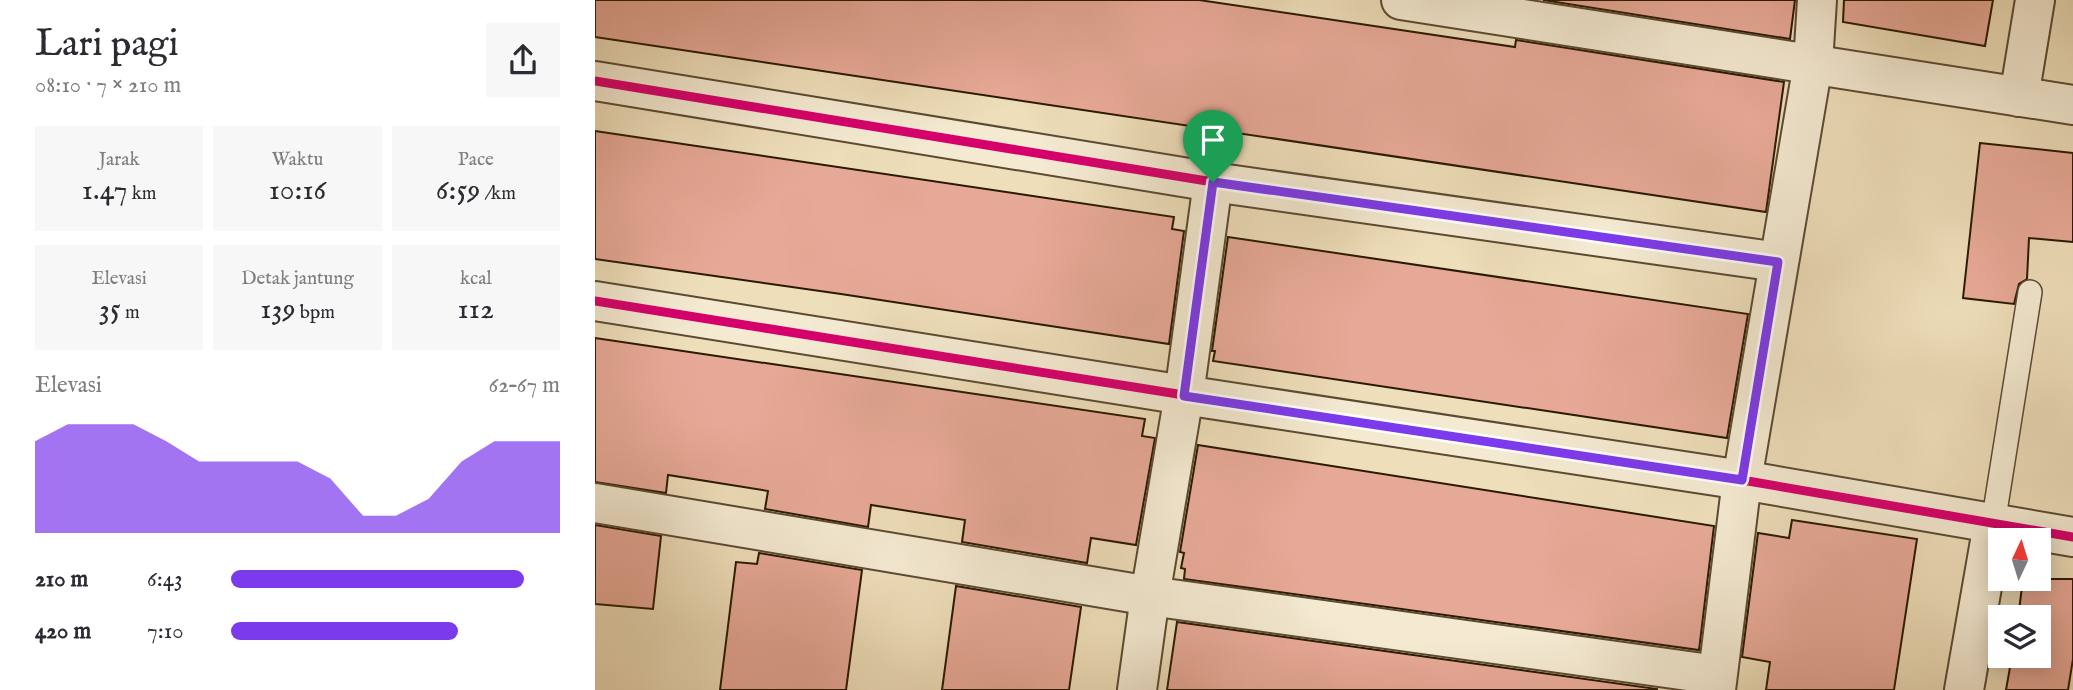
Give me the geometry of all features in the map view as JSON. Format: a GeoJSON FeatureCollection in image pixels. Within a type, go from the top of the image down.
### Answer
{"type":"FeatureCollection","features":[{"type":"Feature","properties":{"kind":"street"},"geometry":{"type":"LineString","coordinates":[[1405,0],[2073,105]]}},
{"type":"Feature","properties":{"kind":"street"},"geometry":{"type":"LineString","coordinates":[[595,503],[1150,596],[1717,683],[1742,480],[1813,64],[1818,0]]}},
{"type":"Feature","properties":{"kind":"street"},"geometry":{"type":"LineString","coordinates":[[2019,97],[2035,0]]}},
{"type":"Feature","properties":{"kind":"street"},"geometry":{"type":"LineString","coordinates":[[595,81],[1213,182],[1778,262]]}},
{"type":"Feature","properties":{"kind":"street"},"geometry":{"type":"LineString","coordinates":[[1137,690],[1184,396],[1213,182]]}},
{"type":"Feature","properties":{"kind":"street"},"geometry":{"type":"LineString","coordinates":[[595,301],[1184,396],[1742,480],[2073,537]]}},
{"type":"Feature","properties":{"kind":"street"},"geometry":{"type":"LineString","coordinates":[[1964,690],[1993,524]]}},
{"type":"Feature","properties":{"kind":"lane"},"geometry":{"type":"LineString","coordinates":[[1993,524],[2030,292]]}},
{"type":"Feature","properties":{"kind":"building"},"geometry":{"type":"Polygon","coordinates":[[[595,0],[1199,0],[1515,47],[1516,40],[1784,82],[1766,212],[595,37],[595,0]]]}},
{"type":"Feature","properties":{"kind":"building"},"geometry":{"type":"Polygon","coordinates":[[[1543,0],[1795,0],[1790,39],[1543,0]]]}},
{"type":"Feature","properties":{"kind":"building"},"geometry":{"type":"Polygon","coordinates":[[[1844,0],[1993,0],[1985,46],[1843,22],[1844,0]]]}},
{"type":"Feature","properties":{"kind":"building"},"geometry":{"type":"Polygon","coordinates":[[[595,131],[1174,217],[1172,229],[1184,231],[1169,344],[595,259],[595,131]]]}},
{"type":"Feature","properties":{"kind":"building"},"geometry":{"type":"Polygon","coordinates":[[[1980,143],[2073,153],[2073,242],[2029,238],[2027,279],[2019,284],[2014,304],[1963,298],[1980,143]]]}},
{"type":"Feature","properties":{"kind":"building"},"geometry":{"type":"Polygon","coordinates":[[[1228,237],[1748,314],[1727,438],[1213,361],[1215,351],[1212,351],[1228,237]]]}},
{"type":"Feature","properties":{"kind":"building"},"geometry":{"type":"Polygon","coordinates":[[[595,338],[1145,419],[1142,436],[1155,438],[1136,545],[1091,538],[1087,563],[962,542],[965,520],[871,505],[868,527],[765,509],[768,491],[668,475],[666,493],[595,482],[595,338]]]}},
{"type":"Feature","properties":{"kind":"building"},"geometry":{"type":"Polygon","coordinates":[[[1198,445],[1714,526],[1699,650],[1184,579],[1185,569],[1181,568],[1184,553],[1180,552],[1198,445]]]}},
{"type":"Feature","properties":{"kind":"building"},"geometry":{"type":"Polygon","coordinates":[[[1792,520],[1917,539],[1894,690],[1766,690],[1770,662],[1742,657],[1758,533],[1789,538],[1792,520]]]}},
{"type":"Feature","properties":{"kind":"building"},"geometry":{"type":"Polygon","coordinates":[[[595,525],[661,536],[653,609],[595,604],[595,525]]]}},
{"type":"Feature","properties":{"kind":"building"},"geometry":{"type":"Polygon","coordinates":[[[759,553],[862,570],[846,690],[720,690],[736,562],[757,564],[759,553]]]}},
{"type":"Feature","properties":{"kind":"building"},"geometry":{"type":"Polygon","coordinates":[[[2051,579],[2073,579],[2073,659],[2068,690],[2006,690],[2010,668],[2051,668],[2051,605],[2020,605],[2021,592],[2051,592],[2051,579]]]}},
{"type":"Feature","properties":{"kind":"building"},"geometry":{"type":"Polygon","coordinates":[[[956,586],[1081,607],[1069,690],[942,690],[956,586]]]}},
{"type":"Feature","properties":{"kind":"building"},"geometry":{"type":"Polygon","coordinates":[[[1177,622],[1657,689],[1657,690],[1167,690],[1177,622]]]}},
{"type":"Feature","properties":{"kind":"cycle path"},"geometry":{"type":"LineString","coordinates":[[595,81],[1213,182],[1778,262]]}},
{"type":"Feature","properties":{"kind":"cycle path"},"geometry":{"type":"LineString","coordinates":[[595,301],[1742,480],[2073,537]]}},
{"type":"Feature","properties":{"kind":"route"},"geometry":{"type":"LineString","coordinates":[[1213,182],[1778,262],[1742,480],[1184,396],[1213,182]]}}]}
